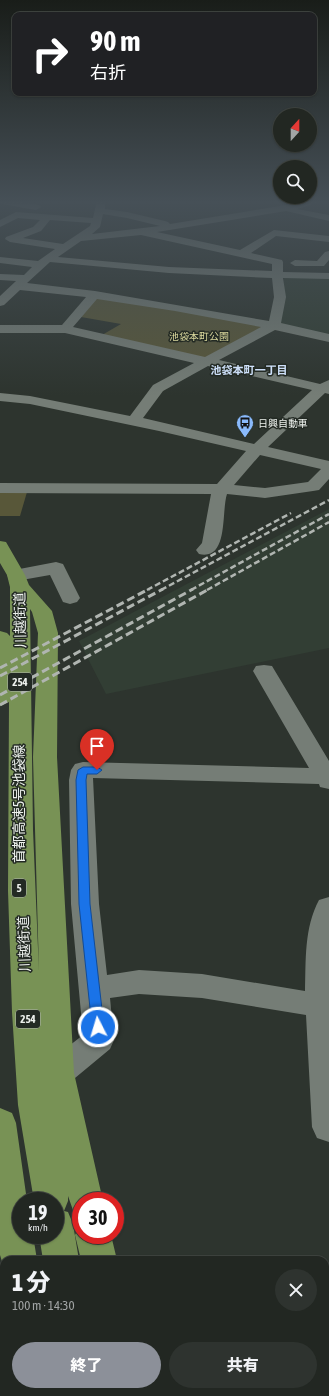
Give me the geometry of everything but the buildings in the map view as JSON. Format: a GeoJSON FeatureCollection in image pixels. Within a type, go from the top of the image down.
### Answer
{"type":"FeatureCollection","features":[{"type":"Feature","properties":{"kind":"highway","name":"川越街道"},"geometry":{"type":"LineString","coordinates":[[0,546],[12,580],[10,635],[20,731],[20,836],[24,951],[31,1074],[49,1192]]}},
{"type":"Feature","properties":{"kind":"highway"},"geometry":{"type":"LineString","coordinates":[[12,580],[42,611],[48,633],[45,757],[58,1073],[84,1192]]}},
{"type":"Feature","properties":{"kind":"highway","name":"首都高速5号池袋線"},"geometry":{"type":"LineString","coordinates":[[12,580],[11,602],[16,623],[18,647],[19,924],[22,1004],[28,1068],[38,1146],[48,1192]]}},
{"type":"Feature","properties":{"kind":"highway"},"geometry":{"type":"LineString","coordinates":[[0,699],[2,657],[10,635]]}},
{"type":"Feature","properties":{"kind":"highway"},"geometry":{"type":"LineString","coordinates":[[0,1122],[10,1206],[18,1256]]}},
{"type":"Feature","properties":{"kind":"highway"},"geometry":{"type":"LineString","coordinates":[[0,1163],[13,1256]]}},
{"type":"Feature","properties":{"kind":"highway"},"geometry":{"type":"LineString","coordinates":[[58,1244],[60,1256]]}},
{"type":"Feature","properties":{"kind":"highway"},"geometry":{"type":"LineString","coordinates":[[58,1244],[60,1256]]}},
{"type":"Feature","properties":{"kind":"highway"},"geometry":{"type":"LineString","coordinates":[[95,1244],[98,1256]]}},
{"type":"Feature","properties":{"kind":"street"},"geometry":{"type":"LineString","coordinates":[[0,302],[39,266]]}},
{"type":"Feature","properties":{"kind":"street"},"geometry":{"type":"LineString","coordinates":[[108,266],[278,275],[329,276]]}},
{"type":"Feature","properties":{"kind":"street"},"geometry":{"type":"LineString","coordinates":[[134,421],[158,388],[274,325],[280,297],[278,266]]}},
{"type":"Feature","properties":{"kind":"street"},"geometry":{"type":"LineString","coordinates":[[0,277],[274,325],[329,338]]}},
{"type":"Feature","properties":{"kind":"street"},"geometry":{"type":"LineString","coordinates":[[66,329],[95,294]]}},
{"type":"Feature","properties":{"kind":"street"},"geometry":{"type":"LineString","coordinates":[[0,329],[66,329],[205,363],[327,388]]}},
{"type":"Feature","properties":{"kind":"street"},"geometry":{"type":"LineString","coordinates":[[205,550],[211,544],[218,496],[222,489],[256,450],[327,388]]}},
{"type":"Feature","properties":{"kind":"street"},"geometry":{"type":"LineString","coordinates":[[0,397],[30,400],[134,421],[329,466]]}},
{"type":"Feature","properties":{"kind":"street"},"geometry":{"type":"LineString","coordinates":[[0,488],[222,489],[265,493],[313,486],[329,470]]}},
{"type":"Feature","properties":{"kind":"street"},"geometry":{"type":"LineString","coordinates":[[12,580],[56,568],[70,598]]}},
{"type":"Feature","properties":{"kind":"street"},"geometry":{"type":"LineString","coordinates":[[264,671],[328,778]]}},
{"type":"Feature","properties":{"kind":"street"},"geometry":{"type":"LineString","coordinates":[[58,1073],[99,1040],[85,904],[81,780],[83,770],[328,778]]}},
{"type":"Feature","properties":{"kind":"street"},"geometry":{"type":"LineString","coordinates":[[329,907],[320,940],[325,1006],[329,1127]]}},
{"type":"Feature","properties":{"kind":"street"},"geometry":{"type":"LineString","coordinates":[[94,988],[139,982],[202,986],[325,1006]]}},
{"type":"Feature","properties":{"kind":"shaded area"},"geometry":{"type":"Polygon","coordinates":[[[284,277],[329,277],[329,335],[279,324],[284,277]]]}},
{"type":"Feature","properties":{"kind":"shaded area"},"geometry":{"type":"Polygon","coordinates":[[[329,509],[329,648],[106,694],[79,641],[329,509]]]}},
{"type":"Feature","properties":{"kind":"green space","name":"池袋本町公園"},"geometry":{"type":"Polygon","coordinates":[[[97,297],[266,326],[207,359],[102,335],[121,324],[81,317],[97,297]]]}},
{"type":"Feature","properties":{"kind":"green space"},"geometry":{"type":"Polygon","coordinates":[[[0,492],[27,492],[20,516],[0,516],[0,492]]]}},
{"type":"Feature","properties":{"kind":"railway"},"geometry":{"type":"LineString","coordinates":[[161,590],[329,500]]}},
{"type":"Feature","properties":{"kind":"railway"},"geometry":{"type":"LineString","coordinates":[[147,590],[291,513]]}},
{"type":"Feature","properties":{"kind":"railway"},"geometry":{"type":"LineString","coordinates":[[191,590],[329,514]]}},
{"type":"Feature","properties":{"kind":"railway"},"geometry":{"type":"LineString","coordinates":[[207,590],[329,522]]}},
{"type":"Feature","properties":{"kind":"railway"},"geometry":{"type":"LineString","coordinates":[[0,668],[149,589]]}},
{"type":"Feature","properties":{"kind":"railway"},"geometry":{"type":"LineString","coordinates":[[0,676],[163,589]]}},
{"type":"Feature","properties":{"kind":"railway"},"geometry":{"type":"LineString","coordinates":[[0,695],[193,589]]}},
{"type":"Feature","properties":{"kind":"railway"},"geometry":{"type":"LineString","coordinates":[[0,705],[209,589]]}},
{"type":"Feature","properties":{"kind":"place","name":"日興自動車"},"geometry":{"type":"Point","coordinates":[245,438]}},
{"type":"Feature","properties":{"kind":"district","name":"池袋本町一丁目"},"geometry":{"type":"Point","coordinates":[249,370]}},
{"type":"Feature","properties":{"kind":"route"},"geometry":{"type":"LineString","coordinates":[[97,770],[83,770],[81,780],[85,904],[98,1027]]}}]}
